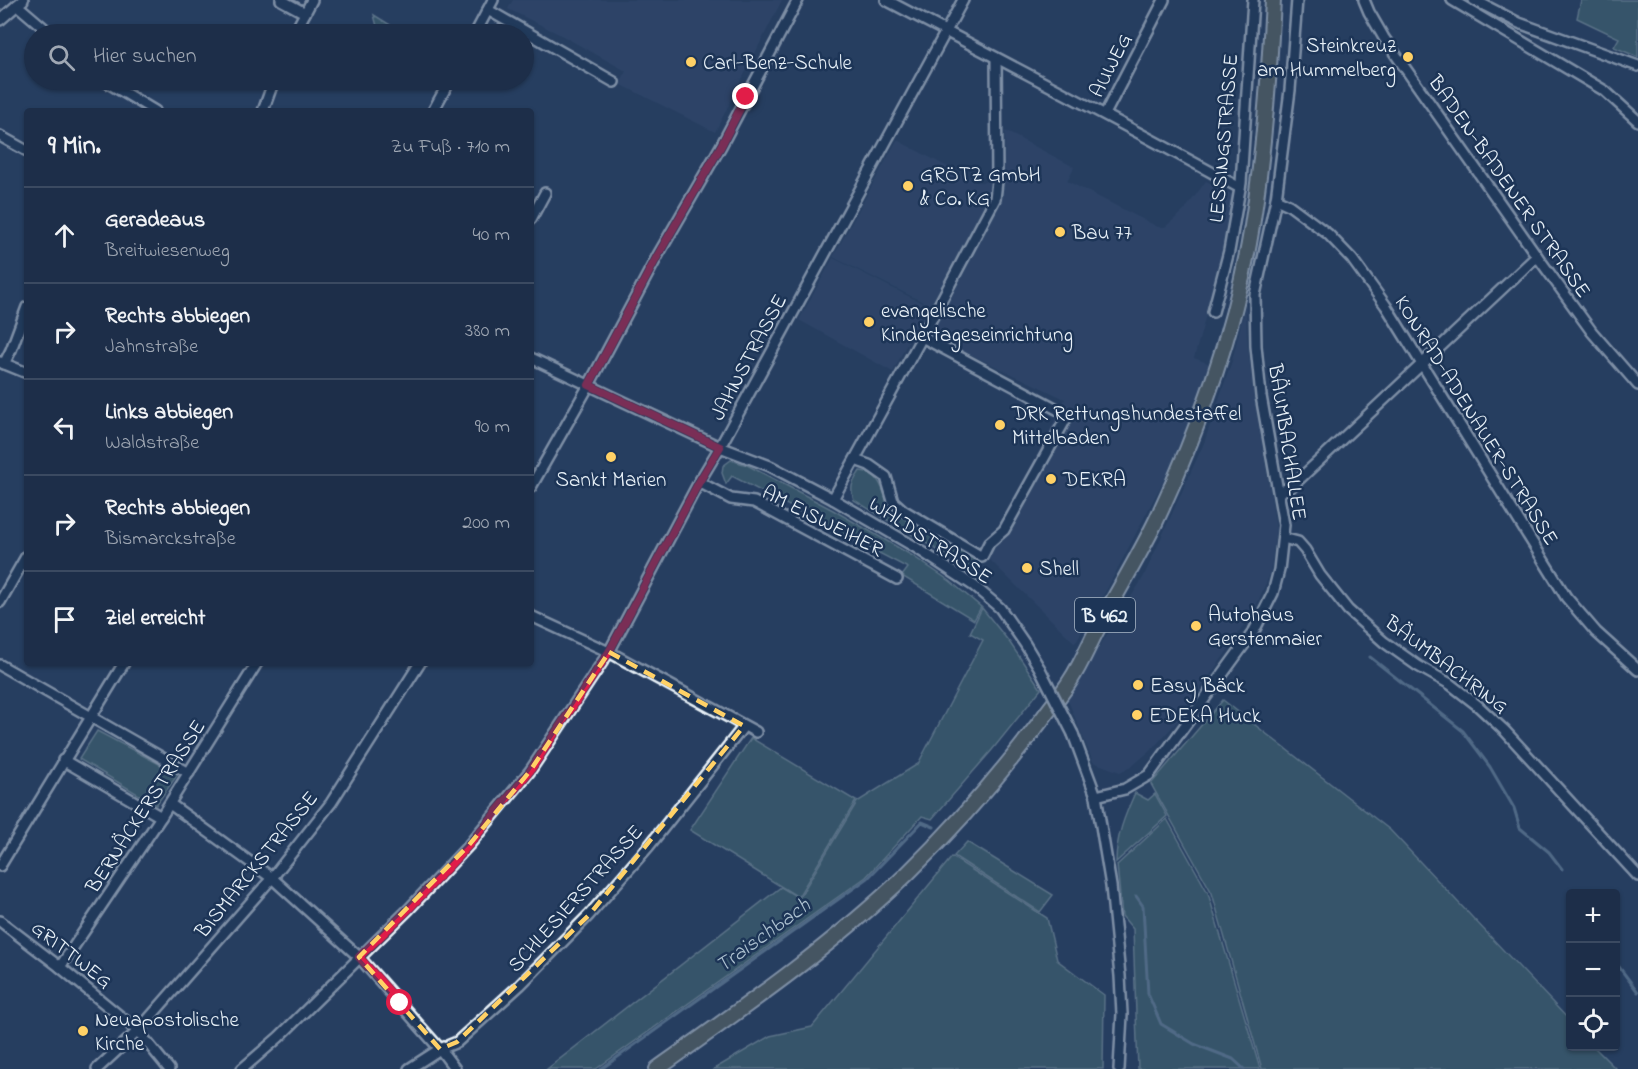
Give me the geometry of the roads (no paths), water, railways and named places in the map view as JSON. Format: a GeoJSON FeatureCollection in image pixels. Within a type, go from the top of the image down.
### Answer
{"type":"FeatureCollection","features":[{"type":"Feature","properties":{"kind":"main road","name":"B 462"},"geometry":{"type":"LineString","coordinates":[[657,1069],[747,1006],[842,932],[906,875],[966,813],[1012,759],[1071,679],[1155,522],[1199,417],[1222,349],[1251,228],[1267,105],[1273,0]]}},
{"type":"Feature","properties":{"kind":"street"},"geometry":{"type":"LineString","coordinates":[[280,0],[305,13]]}},
{"type":"Feature","properties":{"kind":"street"},"geometry":{"type":"LineString","coordinates":[[299,24],[312,0]]}},
{"type":"Feature","properties":{"kind":"street"},"geometry":{"type":"LineString","coordinates":[[480,24],[493,0]]}},
{"type":"Feature","properties":{"kind":"street"},"geometry":{"type":"LineString","coordinates":[[534,482],[589,385],[658,255],[721,146],[798,0]]}},
{"type":"Feature","properties":{"kind":"street"},"geometry":{"type":"LineString","coordinates":[[886,0],[1105,114],[1240,188]]}},
{"type":"Feature","properties":{"kind":"street","name":"JAHNSTRASSE"},"geometry":{"type":"LineString","coordinates":[[242,1069],[279,1037],[409,909],[469,845],[530,771],[609,652],[699,482],[963,0]]}},
{"type":"Feature","properties":{"kind":"street","name":"AUWEG"},"geometry":{"type":"LineString","coordinates":[[1105,114],[1164,0]]}},
{"type":"Feature","properties":{"kind":"street","name":"LESSINGSTRASSE"},"geometry":{"type":"LineString","coordinates":[[1213,312],[1229,252],[1240,188],[1253,0]]}},
{"type":"Feature","properties":{"kind":"street"},"geometry":{"type":"LineString","coordinates":[[1276,200],[1290,90],[1297,0]]}},
{"type":"Feature","properties":{"kind":"street","name":"BADEN-BADENER STRASSE"},"geometry":{"type":"LineString","coordinates":[[1364,0],[1384,38],[1537,256],[1592,332],[1638,385]]}},
{"type":"Feature","properties":{"kind":"street"},"geometry":{"type":"LineString","coordinates":[[1452,0],[1605,91],[1638,121]]}},
{"type":"Feature","properties":{"kind":"street"},"geometry":{"type":"LineString","coordinates":[[1474,0],[1520,23],[1638,66]]}},
{"type":"Feature","properties":{"kind":"street"},"geometry":{"type":"LineString","coordinates":[[0,20],[20,2],[41,24]]}},
{"type":"Feature","properties":{"kind":"street"},"geometry":{"type":"LineString","coordinates":[[488,10],[512,24]]}},
{"type":"Feature","properties":{"kind":"street"},"geometry":{"type":"LineString","coordinates":[[534,36],[614,82]]}},
{"type":"Feature","properties":{"kind":"street"},"geometry":{"type":"LineString","coordinates":[[833,499],[995,199],[997,181],[996,58]]}},
{"type":"Feature","properties":{"kind":"street"},"geometry":{"type":"LineString","coordinates":[[120,90],[150,108]]}},
{"type":"Feature","properties":{"kind":"street"},"geometry":{"type":"LineString","coordinates":[[264,108],[270,90]]}},
{"type":"Feature","properties":{"kind":"street"},"geometry":{"type":"LineString","coordinates":[[435,108],[445,90]]}},
{"type":"Feature","properties":{"kind":"street"},"geometry":{"type":"LineString","coordinates":[[0,136],[24,149]]}},
{"type":"Feature","properties":{"kind":"street"},"geometry":{"type":"LineString","coordinates":[[534,213],[545,193]]}},
{"type":"Feature","properties":{"kind":"street","name":"KONRAD-ADENAUER-STRASSE"},"geometry":{"type":"LineString","coordinates":[[1276,200],[1289,205],[1328,234],[1352,259],[1386,306],[1566,597],[1596,632],[1638,670]]}},
{"type":"Feature","properties":{"kind":"street","name":"BÄUMBACHALLEE"},"geometry":{"type":"LineString","coordinates":[[1096,796],[1125,789],[1149,775],[1254,631],[1273,593],[1279,570],[1284,525],[1261,396],[1256,346],[1255,295],[1276,200]]}},
{"type":"Feature","properties":{"kind":"street"},"geometry":{"type":"LineString","coordinates":[[1279,492],[1291,487],[1537,256]]}},
{"type":"Feature","properties":{"kind":"street"},"geometry":{"type":"LineString","coordinates":[[24,316],[15,342],[2,363],[24,372]]}},
{"type":"Feature","properties":{"kind":"street"},"geometry":{"type":"LineString","coordinates":[[855,460],[869,465],[886,477],[893,501],[903,510],[982,556],[989,543],[1004,530],[1068,415],[922,337]]}},
{"type":"Feature","properties":{"kind":"street","name":"WALDSTRASSE"},"geometry":{"type":"LineString","coordinates":[[534,359],[720,447],[770,466],[833,499],[915,547],[974,586],[1000,608],[1040,669],[1073,734],[1096,796],[1111,886],[1120,976],[1122,1014],[1119,1069]]}},
{"type":"Feature","properties":{"kind":"street","name":"AM EISWEIHER"},"geometry":{"type":"LineString","coordinates":[[699,482],[730,499],[754,502],[897,579]]}},
{"type":"Feature","properties":{"kind":"street","name":"BÄUMBACHRING"},"geometry":{"type":"LineString","coordinates":[[1283,538],[1298,542],[1320,575],[1348,610],[1384,642],[1418,666],[1450,684],[1505,731],[1638,876]]}},
{"type":"Feature","properties":{"kind":"street"},"geometry":{"type":"LineString","coordinates":[[0,602],[24,560]]}},
{"type":"Feature","properties":{"kind":"street"},"geometry":{"type":"LineString","coordinates":[[534,617],[609,652],[756,732]]}},
{"type":"Feature","properties":{"kind":"street"},"geometry":{"type":"LineString","coordinates":[[0,665],[189,773]]}},
{"type":"Feature","properties":{"kind":"street"},"geometry":{"type":"LineString","coordinates":[[0,866],[121,666]]}},
{"type":"Feature","properties":{"kind":"street","name":"BERNÄCKERSTRASSE"},"geometry":{"type":"LineString","coordinates":[[60,967],[170,804],[255,666]]}},
{"type":"Feature","properties":{"kind":"street","name":"BISMARCKSTRASSE"},"geometry":{"type":"LineString","coordinates":[[97,1069],[138,1031],[272,878],[331,803],[418,666]]}},
{"type":"Feature","properties":{"kind":"street","name":"SCHLESIERSTRASSE"},"geometry":{"type":"LineString","coordinates":[[409,1069],[440,1049],[457,1042],[520,986],[589,915],[649,846],[744,726]]}},
{"type":"Feature","properties":{"kind":"street"},"geometry":{"type":"LineString","coordinates":[[63,760],[161,817]]}},
{"type":"Feature","properties":{"kind":"street"},"geometry":{"type":"LineString","coordinates":[[170,804],[272,878],[359,957],[440,1049],[454,1069]]}},
{"type":"Feature","properties":{"kind":"street","name":"GRITTWEG"},"geometry":{"type":"LineString","coordinates":[[0,921],[138,1031],[169,1069]]}},
{"type":"Feature","properties":{"kind":"waterway"},"geometry":{"type":"LineString","coordinates":[[1370,657],[1463,731],[1490,767],[1514,808],[1520,828],[1549,852],[1562,869]]}},
{"type":"Feature","properties":{"kind":"waterway","name":"Traischbach"},"geometry":{"type":"LineString","coordinates":[[601,1069],[868,878],[922,822],[934,827]]}},
{"type":"Feature","properties":{"kind":"waterway","name":"Traischbach"},"geometry":{"type":"LineString","coordinates":[[1136,896],[1143,906],[1148,994],[1161,1024],[1194,1044],[1233,1059],[1244,1069]]}},
{"type":"Feature","properties":{"kind":"waterway"},"geometry":{"type":"LineString","coordinates":[[1620,968],[1638,992]]}},
{"type":"Feature","properties":{"kind":"place","name":"Steinkreuz am Hummelberg"},"geometry":{"type":"Point","coordinates":[1408,57]}},
{"type":"Feature","properties":{"kind":"place","name":"Carl-Benz-Schule"},"geometry":{"type":"Point","coordinates":[691,62]}},
{"type":"Feature","properties":{"kind":"place","name":"GRÖTZ GmbH & Co. KG"},"geometry":{"type":"Point","coordinates":[908,186]}},
{"type":"Feature","properties":{"kind":"place","name":"Bau 77"},"geometry":{"type":"Point","coordinates":[1060,232]}},
{"type":"Feature","properties":{"kind":"place","name":"evangelische Kindertageseinrichtung"},"geometry":{"type":"Point","coordinates":[869,322]}},
{"type":"Feature","properties":{"kind":"place","name":"DRK Rettungshundestaffel Mittelbaden"},"geometry":{"type":"Point","coordinates":[1000,425]}},
{"type":"Feature","properties":{"kind":"place","name":"Sankt Marien"},"geometry":{"type":"Point","coordinates":[611,457]}},
{"type":"Feature","properties":{"kind":"place","name":"DEKRA"},"geometry":{"type":"Point","coordinates":[1051,479]}},
{"type":"Feature","properties":{"kind":"place","name":"Shell"},"geometry":{"type":"Point","coordinates":[1027,568]}},
{"type":"Feature","properties":{"kind":"place","name":"Autohaus Gerstenmaier"},"geometry":{"type":"Point","coordinates":[1196,626]}},
{"type":"Feature","properties":{"kind":"place","name":"Easy Bäck"},"geometry":{"type":"Point","coordinates":[1138,685]}},
{"type":"Feature","properties":{"kind":"place","name":"EDEKA Huck"},"geometry":{"type":"Point","coordinates":[1137,715]}},
{"type":"Feature","properties":{"kind":"place","name":"Neuapostolische Kirche"},"geometry":{"type":"Point","coordinates":[83,1031]}}]}
